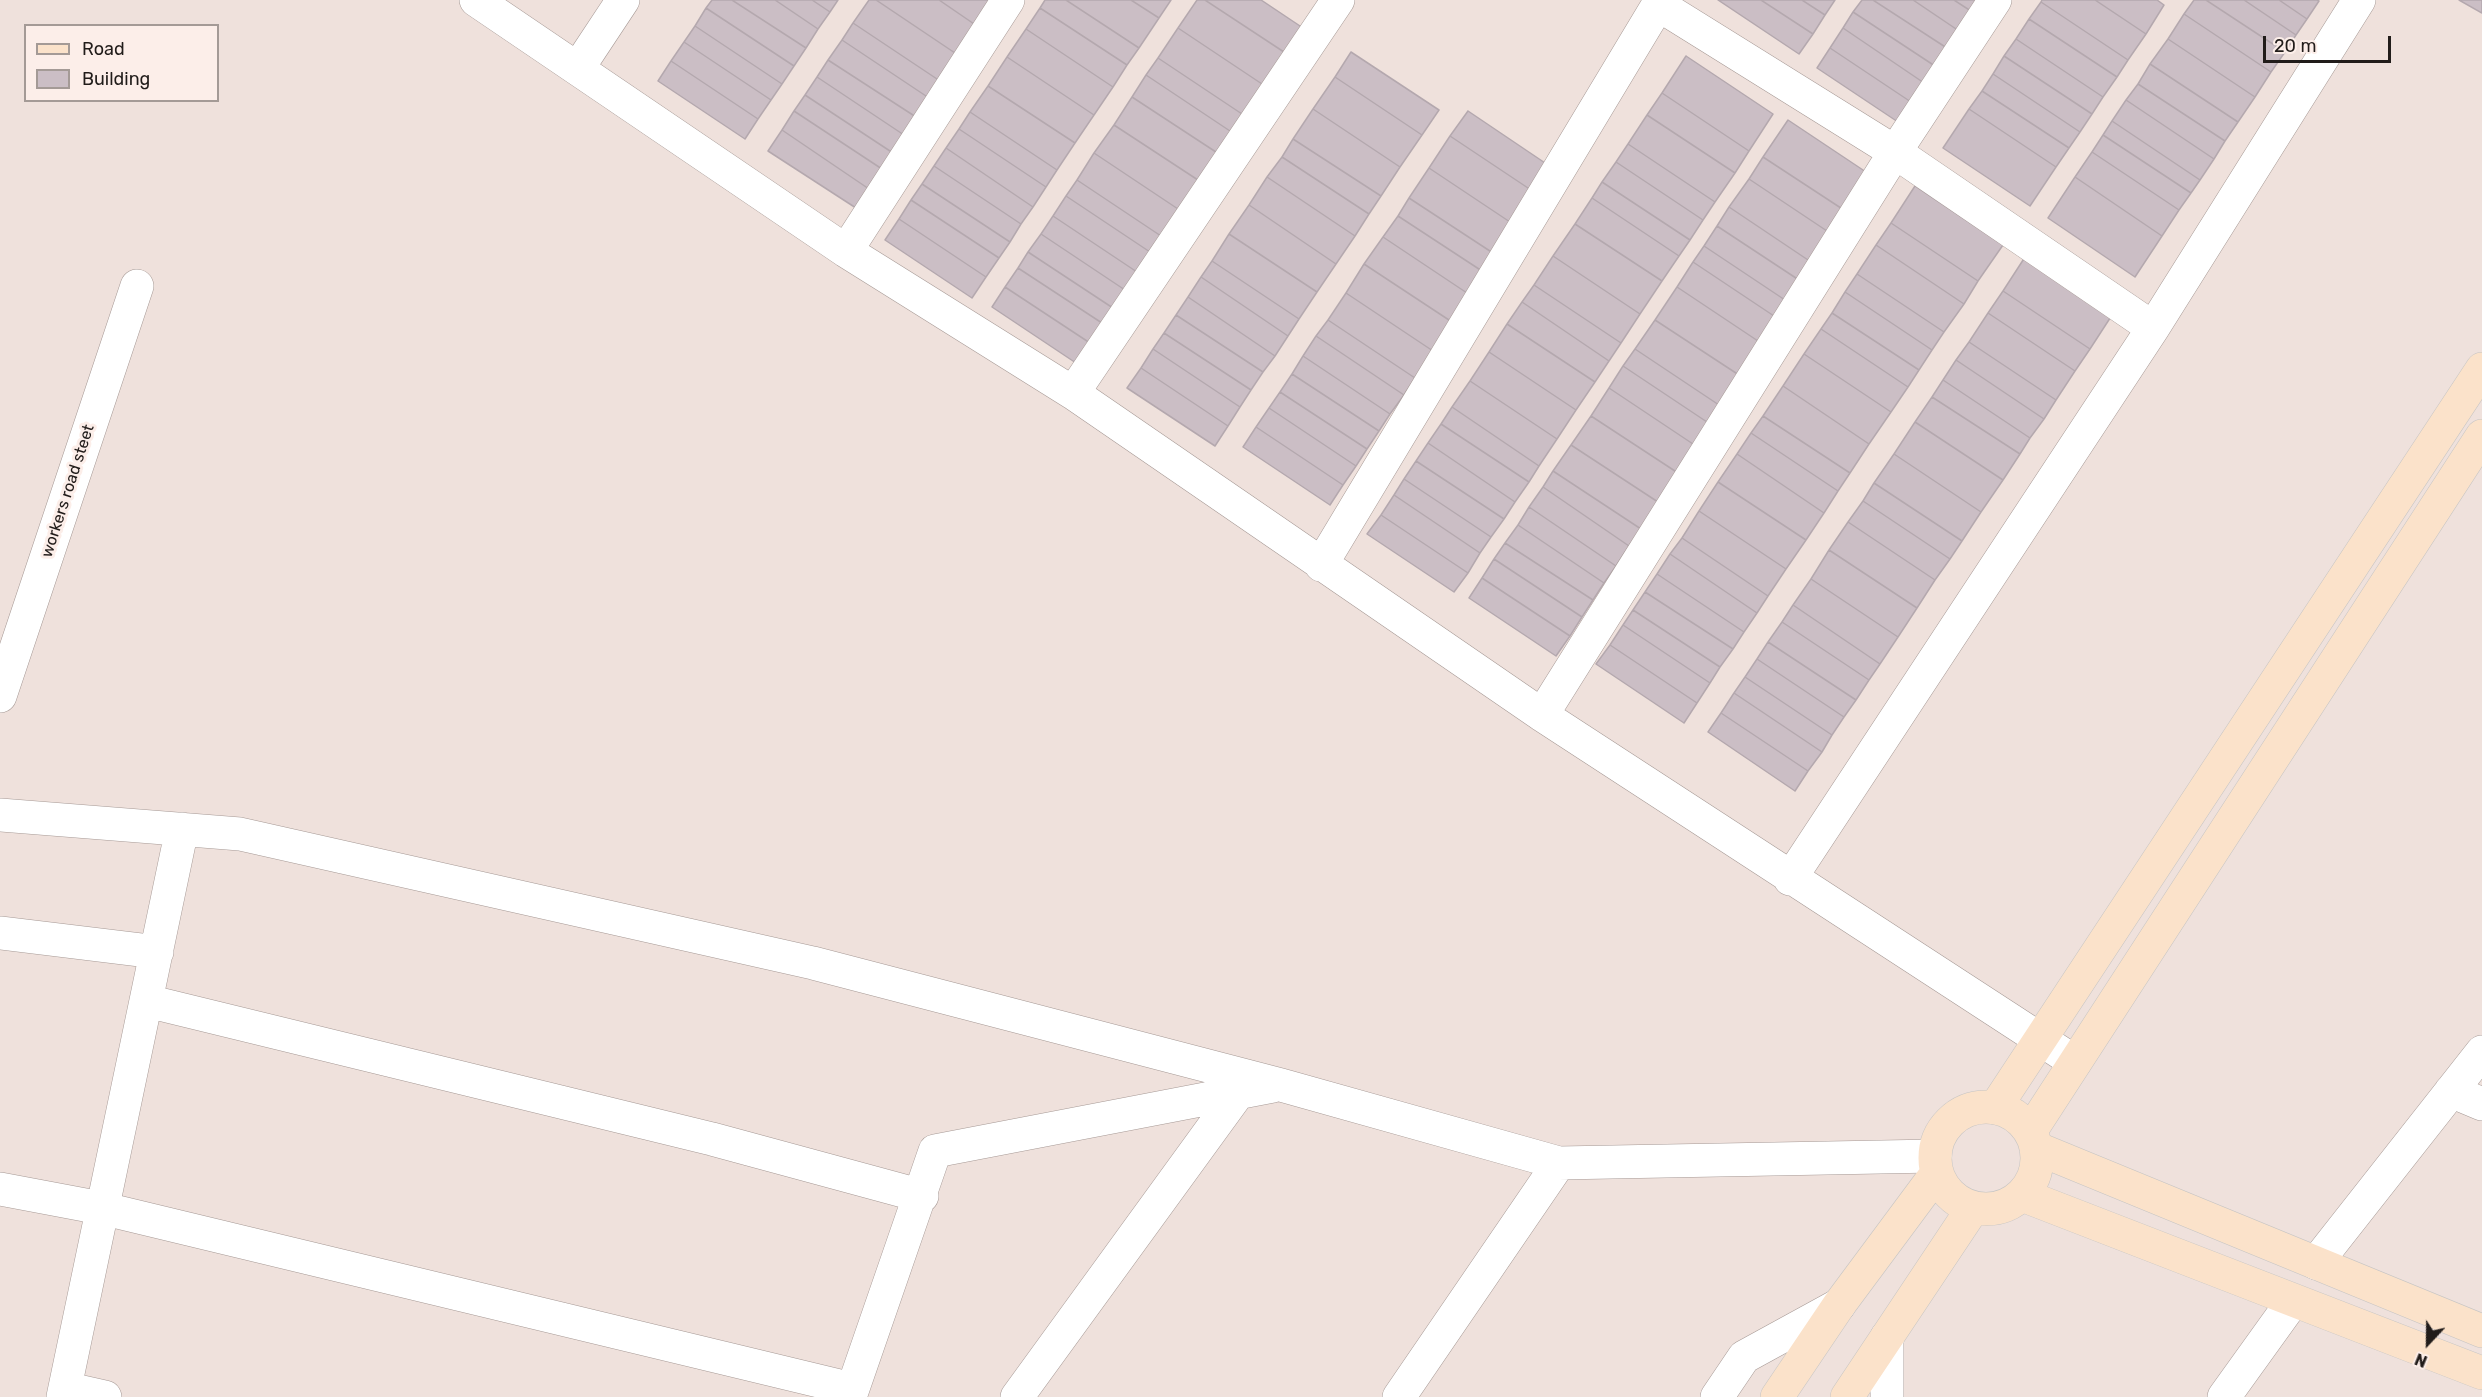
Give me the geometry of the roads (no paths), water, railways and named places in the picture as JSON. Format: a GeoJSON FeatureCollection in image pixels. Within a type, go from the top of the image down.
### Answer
{"type":"FeatureCollection","features":[{"type":"Feature","properties":{"kind":"main road"},"geometry":{"type":"LineString","coordinates":[[1995,1108],[2482,369]]}},
{"type":"Feature","properties":{"kind":"main road"},"geometry":{"type":"LineString","coordinates":[[2033,1140],[2075,1062],[2482,436]]}},
{"type":"Feature","properties":{"kind":"main road"},"geometry":{"type":"LineString","coordinates":[[1978,1108],[1995,1108],[2021,1121],[2033,1140],[2037,1165],[2032,1182],[2022,1195],[2008,1205],[1990,1209],[1973,1208],[1958,1201],[1945,1188],[1936,1165],[1939,1139],[1954,1119],[1978,1108]]}},
{"type":"Feature","properties":{"kind":"main road"},"geometry":{"type":"LineString","coordinates":[[2033,1140],[2316,1263],[2482,1330]]}},
{"type":"Feature","properties":{"kind":"main road"},"geometry":{"type":"LineString","coordinates":[[1784,1387],[1936,1165]]}},
{"type":"Feature","properties":{"kind":"main road"},"geometry":{"type":"LineString","coordinates":[[2022,1195],[2482,1373]]}},
{"type":"Feature","properties":{"kind":"main road"},"geometry":{"type":"LineString","coordinates":[[1847,1397],[1973,1208]]}},
{"type":"Feature","properties":{"kind":"street"},"geometry":{"type":"LineString","coordinates":[[476,0],[846,250],[1073,393],[1542,715],[1790,879],[2075,1062]]}},
{"type":"Feature","properties":{"kind":"street"},"geometry":{"type":"LineString","coordinates":[[578,68],[623,0]]}},
{"type":"Feature","properties":{"kind":"street"},"geometry":{"type":"LineString","coordinates":[[846,250],[1008,0]]}},
{"type":"Feature","properties":{"kind":"street"},"geometry":{"type":"LineString","coordinates":[[1073,393],[1338,0]]}},
{"type":"Feature","properties":{"kind":"street"},"geometry":{"type":"LineString","coordinates":[[1542,715],[1895,152],[1995,0]]}},
{"type":"Feature","properties":{"kind":"street"},"geometry":{"type":"LineString","coordinates":[[1790,879],[2153,328],[2359,0]]}},
{"type":"Feature","properties":{"kind":"street"},"geometry":{"type":"LineString","coordinates":[[1321,565],[1660,2],[1895,152],[2153,328]]}},
{"type":"Feature","properties":{"kind":"street","name":"workers road steet"},"geometry":{"type":"LineString","coordinates":[[0,696],[137,286]]}},
{"type":"Feature","properties":{"kind":"street"},"geometry":{"type":"LineString","coordinates":[[0,814],[240,834],[813,963],[1281,1084],[1559,1163],[1936,1165]]}},
{"type":"Feature","properties":{"kind":"street"},"geometry":{"type":"LineString","coordinates":[[105,1397],[64,1392],[182,829]]}},
{"type":"Feature","properties":{"kind":"street"},"geometry":{"type":"LineString","coordinates":[[0,933],[156,952]]}},
{"type":"Feature","properties":{"kind":"street"},"geometry":{"type":"LineString","coordinates":[[147,1001],[712,1139],[922,1196]]}},
{"type":"Feature","properties":{"kind":"street"},"geometry":{"type":"LineString","coordinates":[[2316,1263],[2482,1052]]}},
{"type":"Feature","properties":{"kind":"street"},"geometry":{"type":"LineString","coordinates":[[0,1189],[101,1208],[851,1393],[922,1196],[935,1151],[1281,1084]]}},
{"type":"Feature","properties":{"kind":"street"},"geometry":{"type":"LineString","coordinates":[[2451,1091],[2482,1104]]}},
{"type":"Feature","properties":{"kind":"street"},"geometry":{"type":"LineString","coordinates":[[1017,1397],[1238,1093]]}},
{"type":"Feature","properties":{"kind":"street"},"geometry":{"type":"LineString","coordinates":[[1399,1397],[1559,1163]]}},
{"type":"Feature","properties":{"kind":"street"},"geometry":{"type":"LineString","coordinates":[[2224,1397],[2293,1301]]}},
{"type":"Feature","properties":{"kind":"street"},"geometry":{"type":"LineString","coordinates":[[1717,1397],[1744,1357],[1839,1305]]}},
{"type":"Feature","properties":{"kind":"street"},"geometry":{"type":"LineString","coordinates":[[1887,1336],[1887,1397]]}}]}
